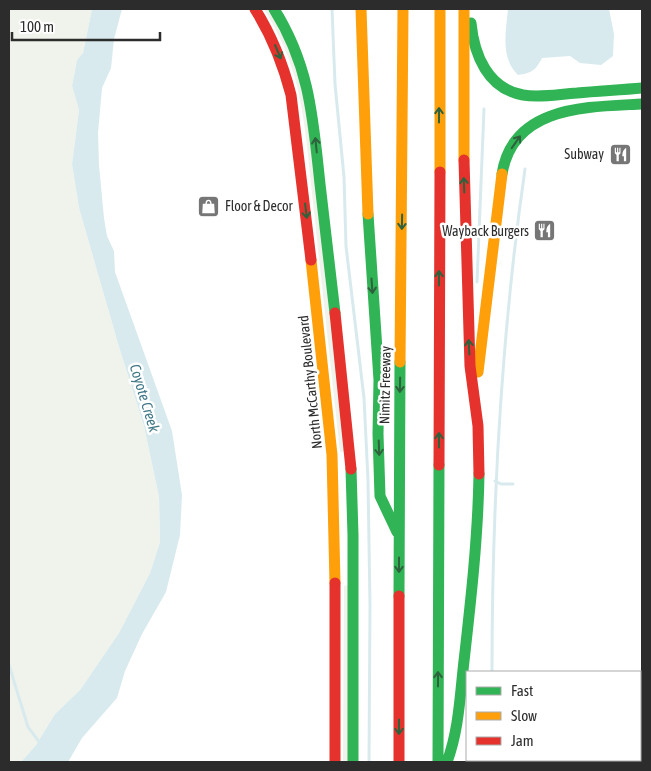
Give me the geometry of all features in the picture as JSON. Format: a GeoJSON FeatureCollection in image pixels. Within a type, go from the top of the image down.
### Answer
{"type":"FeatureCollection","features":[{"type":"Feature","properties":{"kind":"main road","name":"North McCarthy Boulevard"},"geometry":{"type":"LineString","coordinates":[[255,9],[277,50],[291,95],[331,435],[333,469],[335,762]]}},
{"type":"Feature","properties":{"kind":"main road"},"geometry":{"type":"LineString","coordinates":[[274,9],[298,58],[312,107],[349,433],[352,481],[353,762]]}},
{"type":"Feature","properties":{"kind":"main road"},"geometry":{"type":"LineString","coordinates":[[360,9],[367,202],[379,380],[380,496],[399,536]]}},
{"type":"Feature","properties":{"kind":"main road"},"geometry":{"type":"LineString","coordinates":[[392,9],[402,174]]}},
{"type":"Feature","properties":{"kind":"main road","name":"Nimitz Freeway"},"geometry":{"type":"LineString","coordinates":[[399,762],[403,9]]}},
{"type":"Feature","properties":{"kind":"main road"},"geometry":{"type":"LineString","coordinates":[[438,762],[440,9]]}},
{"type":"Feature","properties":{"kind":"main road"},"geometry":{"type":"LineString","coordinates":[[447,762],[454,743],[475,553],[478,442],[475,396],[471,378],[466,283],[462,105],[464,9]]}},
{"type":"Feature","properties":{"kind":"main road"},"geometry":{"type":"LineString","coordinates":[[470,9],[471,31],[475,52],[486,72],[500,85],[520,94],[541,96],[642,88]]}},
{"type":"Feature","properties":{"kind":"main road"},"geometry":{"type":"LineString","coordinates":[[475,396],[501,182],[505,160],[516,140],[531,124],[551,113],[566,110],[642,104]]}},
{"type":"Feature","properties":{"kind":"main road"},"geometry":{"type":"LineString","coordinates":[[318,318],[336,315]]}},
{"type":"Feature","properties":{"kind":"main road"},"geometry":{"type":"LineString","coordinates":[[335,693],[353,692]]}},
{"type":"Feature","properties":{"kind":"shaded area"},"geometry":{"type":"Polygon","coordinates":[[[9,9],[92,9],[83,53],[77,60],[72,86],[79,110],[72,164],[79,208],[144,426],[159,497],[160,542],[150,573],[119,633],[80,690],[55,714],[36,745],[21,762],[9,762],[9,9]]]}},
{"type":"Feature","properties":{"kind":"shaded area"},"geometry":{"type":"Polygon","coordinates":[[[264,9],[269,9],[284,33],[306,92],[347,451],[340,452],[301,103],[288,56],[264,9]]]}},
{"type":"Feature","properties":{"kind":"shaded area"},"geometry":{"type":"Polygon","coordinates":[[[348,585],[350,762],[343,762],[344,586],[348,585]]]}},
{"type":"Feature","properties":{"kind":"water","name":"Coyote Creek"},"geometry":{"type":"Polygon","coordinates":[[[92,9],[122,9],[114,39],[111,68],[102,88],[98,133],[104,218],[107,236],[114,251],[115,272],[172,431],[182,495],[180,535],[166,592],[142,634],[125,671],[117,698],[82,738],[68,762],[21,762],[36,745],[55,714],[80,690],[119,633],[150,573],[160,542],[159,497],[144,426],[79,208],[72,164],[79,110],[72,86],[77,60],[83,53],[92,9]]]}},
{"type":"Feature","properties":{"kind":"water"},"geometry":{"type":"Polygon","coordinates":[[[508,9],[609,9],[614,34],[613,56],[601,65],[580,63],[570,56],[542,58],[533,70],[518,75],[512,68],[506,52],[508,9]]]}},
{"type":"Feature","properties":{"kind":"waterway"},"geometry":{"type":"LineString","coordinates":[[332,9],[335,84],[344,177],[346,246],[364,398],[368,480],[370,605],[369,762]]}},
{"type":"Feature","properties":{"kind":"waterway"},"geometry":{"type":"LineString","coordinates":[[477,282],[484,109]]}},
{"type":"Feature","properties":{"kind":"waterway"},"geometry":{"type":"LineString","coordinates":[[492,671],[496,483],[504,357],[525,169]]}},
{"type":"Feature","properties":{"kind":"waterway"},"geometry":{"type":"LineString","coordinates":[[495,481],[501,484],[513,484]]}},
{"type":"Feature","properties":{"kind":"waterway"},"geometry":{"type":"LineString","coordinates":[[9,665],[28,727],[40,743]]}},
{"type":"Feature","properties":{"kind":"traffic: fast"},"geometry":{"type":"LineString","coordinates":[[274,9],[295,51],[303,72],[308,94],[315,137],[335,313]]}},
{"type":"Feature","properties":{"kind":"traffic: fast"},"geometry":{"type":"LineString","coordinates":[[471,23],[475,47],[485,69],[501,86],[511,91],[523,95],[543,96],[642,88]]}},
{"type":"Feature","properties":{"kind":"traffic: fast"},"geometry":{"type":"LineString","coordinates":[[502,174],[509,151],[521,134],[537,122],[556,114],[577,109],[642,104]]}},
{"type":"Feature","properties":{"kind":"traffic: fast"},"geometry":{"type":"LineString","coordinates":[[368,214],[379,380],[380,496],[397,532]]}},
{"type":"Feature","properties":{"kind":"traffic: fast"},"geometry":{"type":"LineString","coordinates":[[399,596],[400,362]]}},
{"type":"Feature","properties":{"kind":"traffic: fast"},"geometry":{"type":"LineString","coordinates":[[438,762],[439,465]]}},
{"type":"Feature","properties":{"kind":"traffic: fast"},"geometry":{"type":"LineString","coordinates":[[351,469],[353,535],[353,762]]}},
{"type":"Feature","properties":{"kind":"traffic: fast"},"geometry":{"type":"LineString","coordinates":[[447,762],[457,725],[460,699],[474,568],[479,474]]}},
{"type":"Feature","properties":{"kind":"traffic: slow"},"geometry":{"type":"LineString","coordinates":[[361,9],[368,214]]}},
{"type":"Feature","properties":{"kind":"traffic: slow"},"geometry":{"type":"LineString","coordinates":[[400,362],[403,9]]}},
{"type":"Feature","properties":{"kind":"traffic: slow"},"geometry":{"type":"LineString","coordinates":[[440,9],[440,172]]}},
{"type":"Feature","properties":{"kind":"traffic: slow"},"geometry":{"type":"LineString","coordinates":[[464,9],[464,160]]}},
{"type":"Feature","properties":{"kind":"traffic: slow"},"geometry":{"type":"LineString","coordinates":[[478,372],[502,174]]}},
{"type":"Feature","properties":{"kind":"traffic: slow"},"geometry":{"type":"LineString","coordinates":[[311,260],[332,455],[335,583]]}},
{"type":"Feature","properties":{"kind":"traffic: jam"},"geometry":{"type":"LineString","coordinates":[[255,9],[267,29],[291,95],[311,260]]}},
{"type":"Feature","properties":{"kind":"traffic: jam"},"geometry":{"type":"LineString","coordinates":[[464,160],[470,366],[478,426],[479,474]]}},
{"type":"Feature","properties":{"kind":"traffic: jam"},"geometry":{"type":"LineString","coordinates":[[439,465],[440,172]]}},
{"type":"Feature","properties":{"kind":"traffic: jam"},"geometry":{"type":"LineString","coordinates":[[335,313],[351,469]]}},
{"type":"Feature","properties":{"kind":"traffic: jam"},"geometry":{"type":"LineString","coordinates":[[335,583],[335,762]]}},
{"type":"Feature","properties":{"kind":"traffic: jam"},"geometry":{"type":"LineString","coordinates":[[399,596],[399,762]]}},
{"type":"Feature","properties":{"kind":"place","name":"Subway"},"geometry":{"type":"Point","coordinates":[620,154]}},
{"type":"Feature","properties":{"kind":"place","name":"Floor & Decor"},"geometry":{"type":"Point","coordinates":[209,206]}},
{"type":"Feature","properties":{"kind":"place","name":"Wayback Burgers"},"geometry":{"type":"Point","coordinates":[545,231]}}]}
